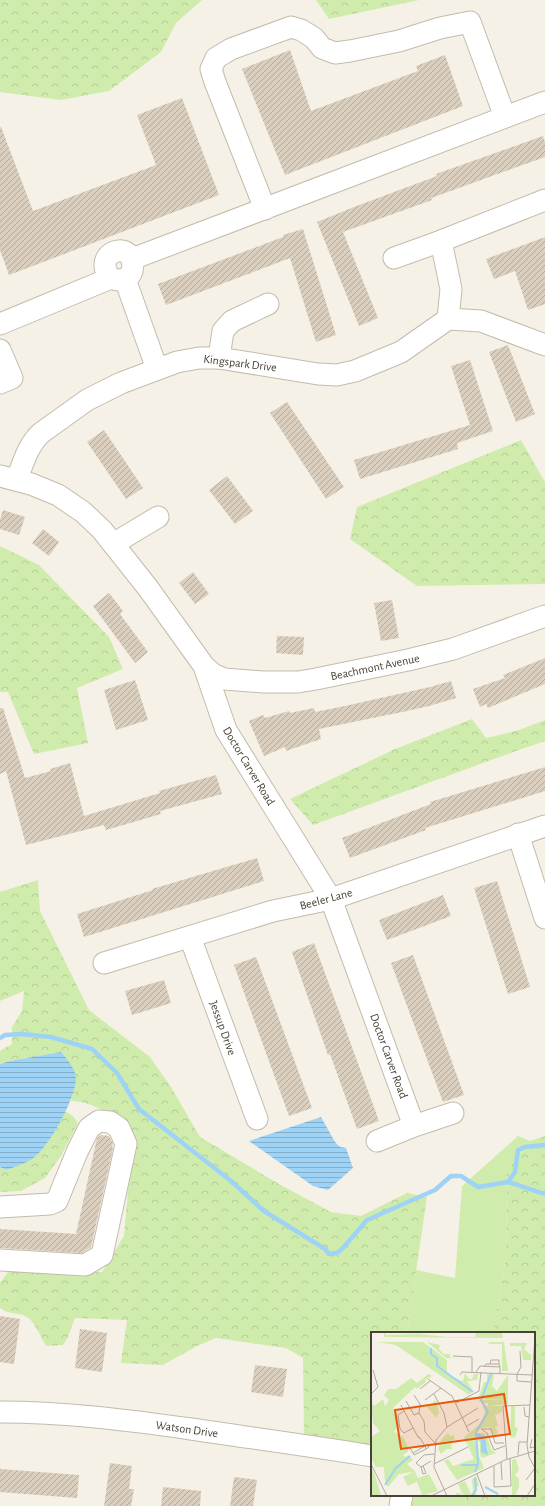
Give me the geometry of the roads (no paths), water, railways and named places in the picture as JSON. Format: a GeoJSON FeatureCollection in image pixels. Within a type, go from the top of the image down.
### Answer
{"type":"FeatureCollection","features":[{"type":"Feature","properties":{"kind":"street"},"geometry":{"type":"LineString","coordinates":[[265,209],[211,69],[216,58],[231,49],[291,27],[301,30],[314,38],[322,48],[335,53],[399,41],[440,28],[470,22],[505,117]]}},
{"type":"Feature","properties":{"kind":"street"},"geometry":{"type":"LineString","coordinates":[[0,324],[118,278],[129,276],[133,268],[132,258],[545,102]]}},
{"type":"Feature","properties":{"kind":"street"},"geometry":{"type":"LineString","coordinates":[[394,258],[441,242],[545,200]]}},
{"type":"Feature","properties":{"kind":"street"},"geometry":{"type":"LineString","coordinates":[[441,242],[451,289],[448,319],[481,321],[545,345]]}},
{"type":"Feature","properties":{"kind":"street"},"geometry":{"type":"LineString","coordinates":[[118,278],[157,369]]}},
{"type":"Feature","properties":{"kind":"street"},"geometry":{"type":"LineString","coordinates":[[219,358],[223,331],[232,321],[268,304]]}},
{"type":"Feature","properties":{"kind":"street","name":"Kingspark Drive"},"geometry":{"type":"LineString","coordinates":[[8,478],[28,451],[35,438],[41,433],[87,400],[121,383],[157,369],[177,362],[199,358],[219,358],[318,374],[337,375],[355,371],[401,352],[416,343],[448,319]]}},
{"type":"Feature","properties":{"kind":"street"},"geometry":{"type":"LineString","coordinates":[[0,350],[12,378],[0,382]]}},
{"type":"Feature","properties":{"kind":"street","name":"Doctor Carver Road"},"geometry":{"type":"LineString","coordinates":[[8,478],[31,484],[58,495],[83,512],[102,530],[153,594],[204,666],[226,730],[331,899],[414,1126]]}},
{"type":"Feature","properties":{"kind":"street"},"geometry":{"type":"LineString","coordinates":[[113,544],[158,517]]}},
{"type":"Feature","properties":{"kind":"street","name":"Beachmont Avenue"},"geometry":{"type":"LineString","coordinates":[[204,666],[213,674],[224,679],[262,682],[298,682],[408,660],[453,649],[545,616]]}},
{"type":"Feature","properties":{"kind":"street","name":"Beeler Lane"},"geometry":{"type":"LineString","coordinates":[[104,963],[273,911],[331,899],[545,826]]}},
{"type":"Feature","properties":{"kind":"street"},"geometry":{"type":"LineString","coordinates":[[518,834],[545,918]]}},
{"type":"Feature","properties":{"kind":"street","name":"Jessup Drive"},"geometry":{"type":"LineString","coordinates":[[190,937],[257,1119]]}},
{"type":"Feature","properties":{"kind":"street"},"geometry":{"type":"LineString","coordinates":[[377,1141],[414,1126],[453,1113]]}},
{"type":"Feature","properties":{"kind":"street"},"geometry":{"type":"LineString","coordinates":[[0,1207],[50,1204],[57,1201],[77,1152],[90,1128],[100,1121],[110,1122],[119,1128],[126,1144],[102,1255],[85,1265],[0,1260]]}},
{"type":"Feature","properties":{"kind":"street","name":"Watson Drive"},"geometry":{"type":"LineString","coordinates":[[0,1412],[70,1415],[121,1420],[314,1446],[371,1456]]}},
{"type":"Feature","properties":{"kind":"street"},"geometry":{"type":"LineString","coordinates":[[400,1506],[402,1496]]}},
{"type":"Feature","properties":{"kind":"water"},"geometry":{"type":"Polygon","coordinates":[[[61,1052],[73,1068],[76,1075],[75,1088],[66,1110],[53,1134],[39,1153],[29,1161],[6,1170],[0,1167],[0,1064],[61,1052]]]}},
{"type":"Feature","properties":{"kind":"water"},"geometry":{"type":"Polygon","coordinates":[[[321,1117],[335,1142],[340,1147],[346,1148],[353,1168],[328,1190],[313,1186],[249,1141],[321,1117]]]}},
{"type":"Feature","properties":{"kind":"waterway"},"geometry":{"type":"LineString","coordinates":[[0,1038],[5,1035],[22,1034],[51,1037],[92,1049],[117,1073],[139,1109],[231,1181],[264,1211],[325,1249],[329,1254],[337,1253],[343,1248],[367,1220],[435,1190],[451,1176],[461,1176],[478,1187],[508,1182],[545,1194]]}},
{"type":"Feature","properties":{"kind":"waterway"},"geometry":{"type":"LineString","coordinates":[[508,1182],[515,1172],[518,1150],[525,1147],[545,1145]]}}]}
